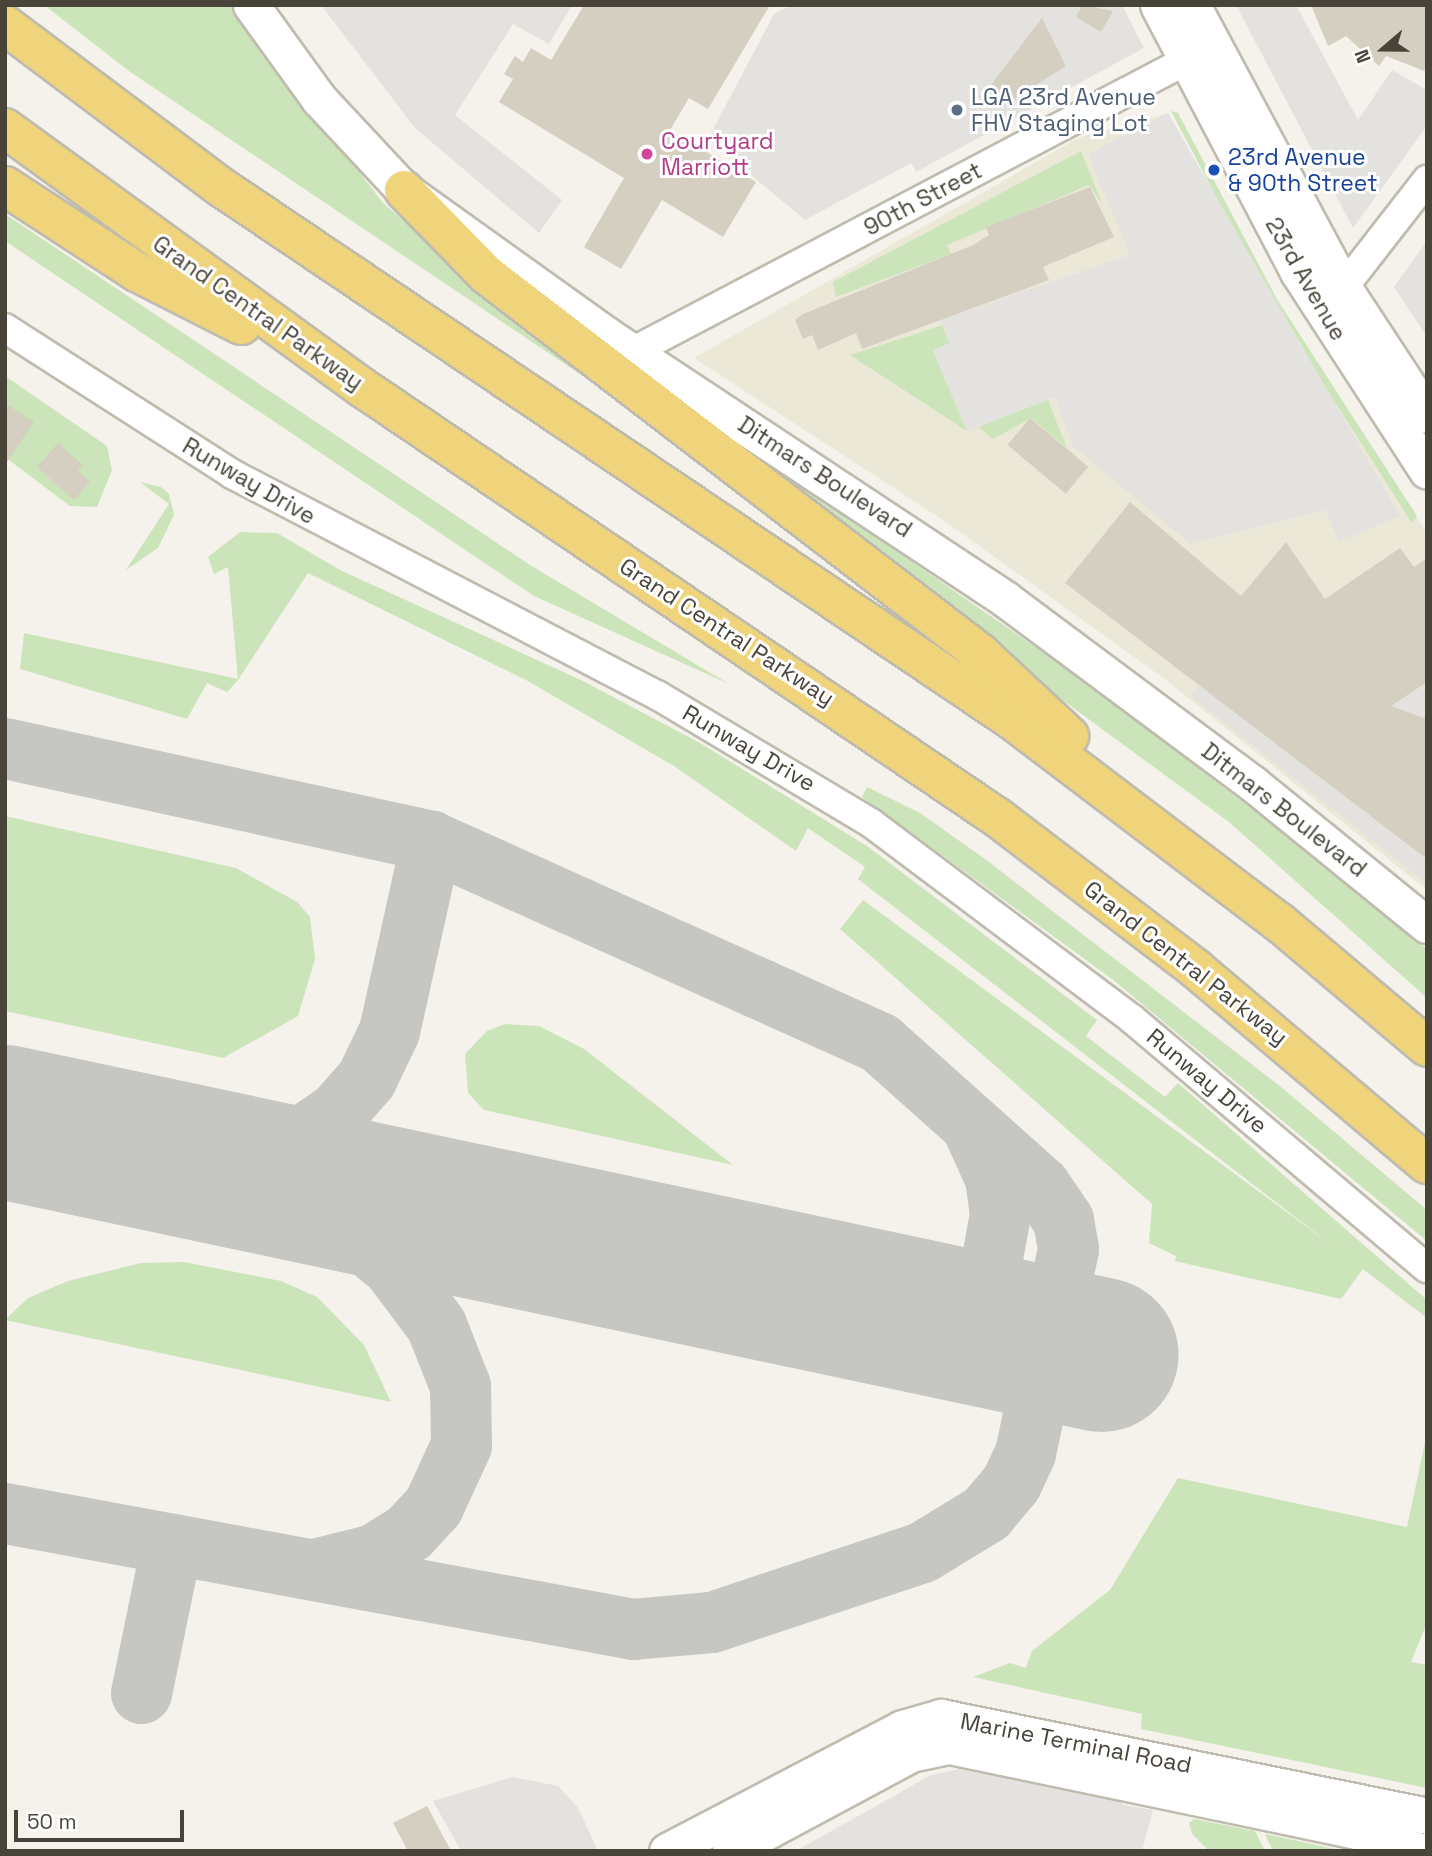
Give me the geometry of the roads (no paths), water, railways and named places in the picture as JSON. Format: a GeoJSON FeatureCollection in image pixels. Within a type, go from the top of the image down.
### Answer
{"type":"FeatureCollection","features":[{"type":"Feature","properties":{"kind":"highway"},"geometry":{"type":"LineString","coordinates":[[5,25],[221,187],[947,674],[1214,872],[1427,1047]]}},
{"type":"Feature","properties":{"kind":"highway","name":"Grand Central Parkway"},"geometry":{"type":"LineString","coordinates":[[5,128],[363,388],[998,818],[1196,969],[1427,1164]]}},
{"type":"Feature","properties":{"kind":"highway"},"geometry":{"type":"LineString","coordinates":[[9,188],[169,290],[363,388]]}},
{"type":"Feature","properties":{"kind":"highway"},"geometry":{"type":"LineString","coordinates":[[404,190],[487,275],[980,653],[1214,872]]}},
{"type":"Feature","properties":{"kind":"street","name":"Ditmars Boulevard"},"geometry":{"type":"LineString","coordinates":[[251,5],[319,99],[404,190],[632,352],[1005,599],[1252,783],[1427,925]]}},
{"type":"Feature","properties":{"kind":"street","name":"23rd Avenue"},"geometry":{"type":"LineString","coordinates":[[1158,5],[1200,53],[1427,471]]}},
{"type":"Feature","properties":{"kind":"street","name":"23rd Avenue"},"geometry":{"type":"LineString","coordinates":[[1192,5],[1200,53]]}},
{"type":"Feature","properties":{"kind":"street","name":"90th Street"},"geometry":{"type":"LineString","coordinates":[[632,352],[1200,53]]}},
{"type":"Feature","properties":{"kind":"street"},"geometry":{"type":"LineString","coordinates":[[1333,300],[1427,180]]}},
{"type":"Feature","properties":{"kind":"street","name":"23rd Avenue"},"geometry":{"type":"LineString","coordinates":[[1333,300],[1427,415]]}},
{"type":"Feature","properties":{"kind":"street","name":"Runway Drive"},"geometry":{"type":"LineString","coordinates":[[5,328],[232,474],[657,695],[814,785],[1101,994],[1427,1268]]}},
{"type":"Feature","properties":{"kind":"street","name":"Marine Terminal Road"},"geometry":{"type":"LineString","coordinates":[[667,1851],[928,1719],[978,1720],[1378,1835],[1420,1851]]}},
{"type":"Feature","properties":{"kind":"street","name":"Marine Terminal Road"},"geometry":{"type":"LineString","coordinates":[[730,1851],[761,1840],[905,1757],[937,1747],[966,1747],[1427,1816]]}},
{"type":"Feature","properties":{"kind":"place","name":"LGA 23rd Avenue FHV Staging Lot"},"geometry":{"type":"Point","coordinates":[957,110]}},
{"type":"Feature","properties":{"kind":"place","name":"Courtyard Marriott"},"geometry":{"type":"Point","coordinates":[647,154]}},
{"type":"Feature","properties":{"kind":"place","name":"23rd Avenue & 90th Street"},"geometry":{"type":"Point","coordinates":[1214,170]}}]}
